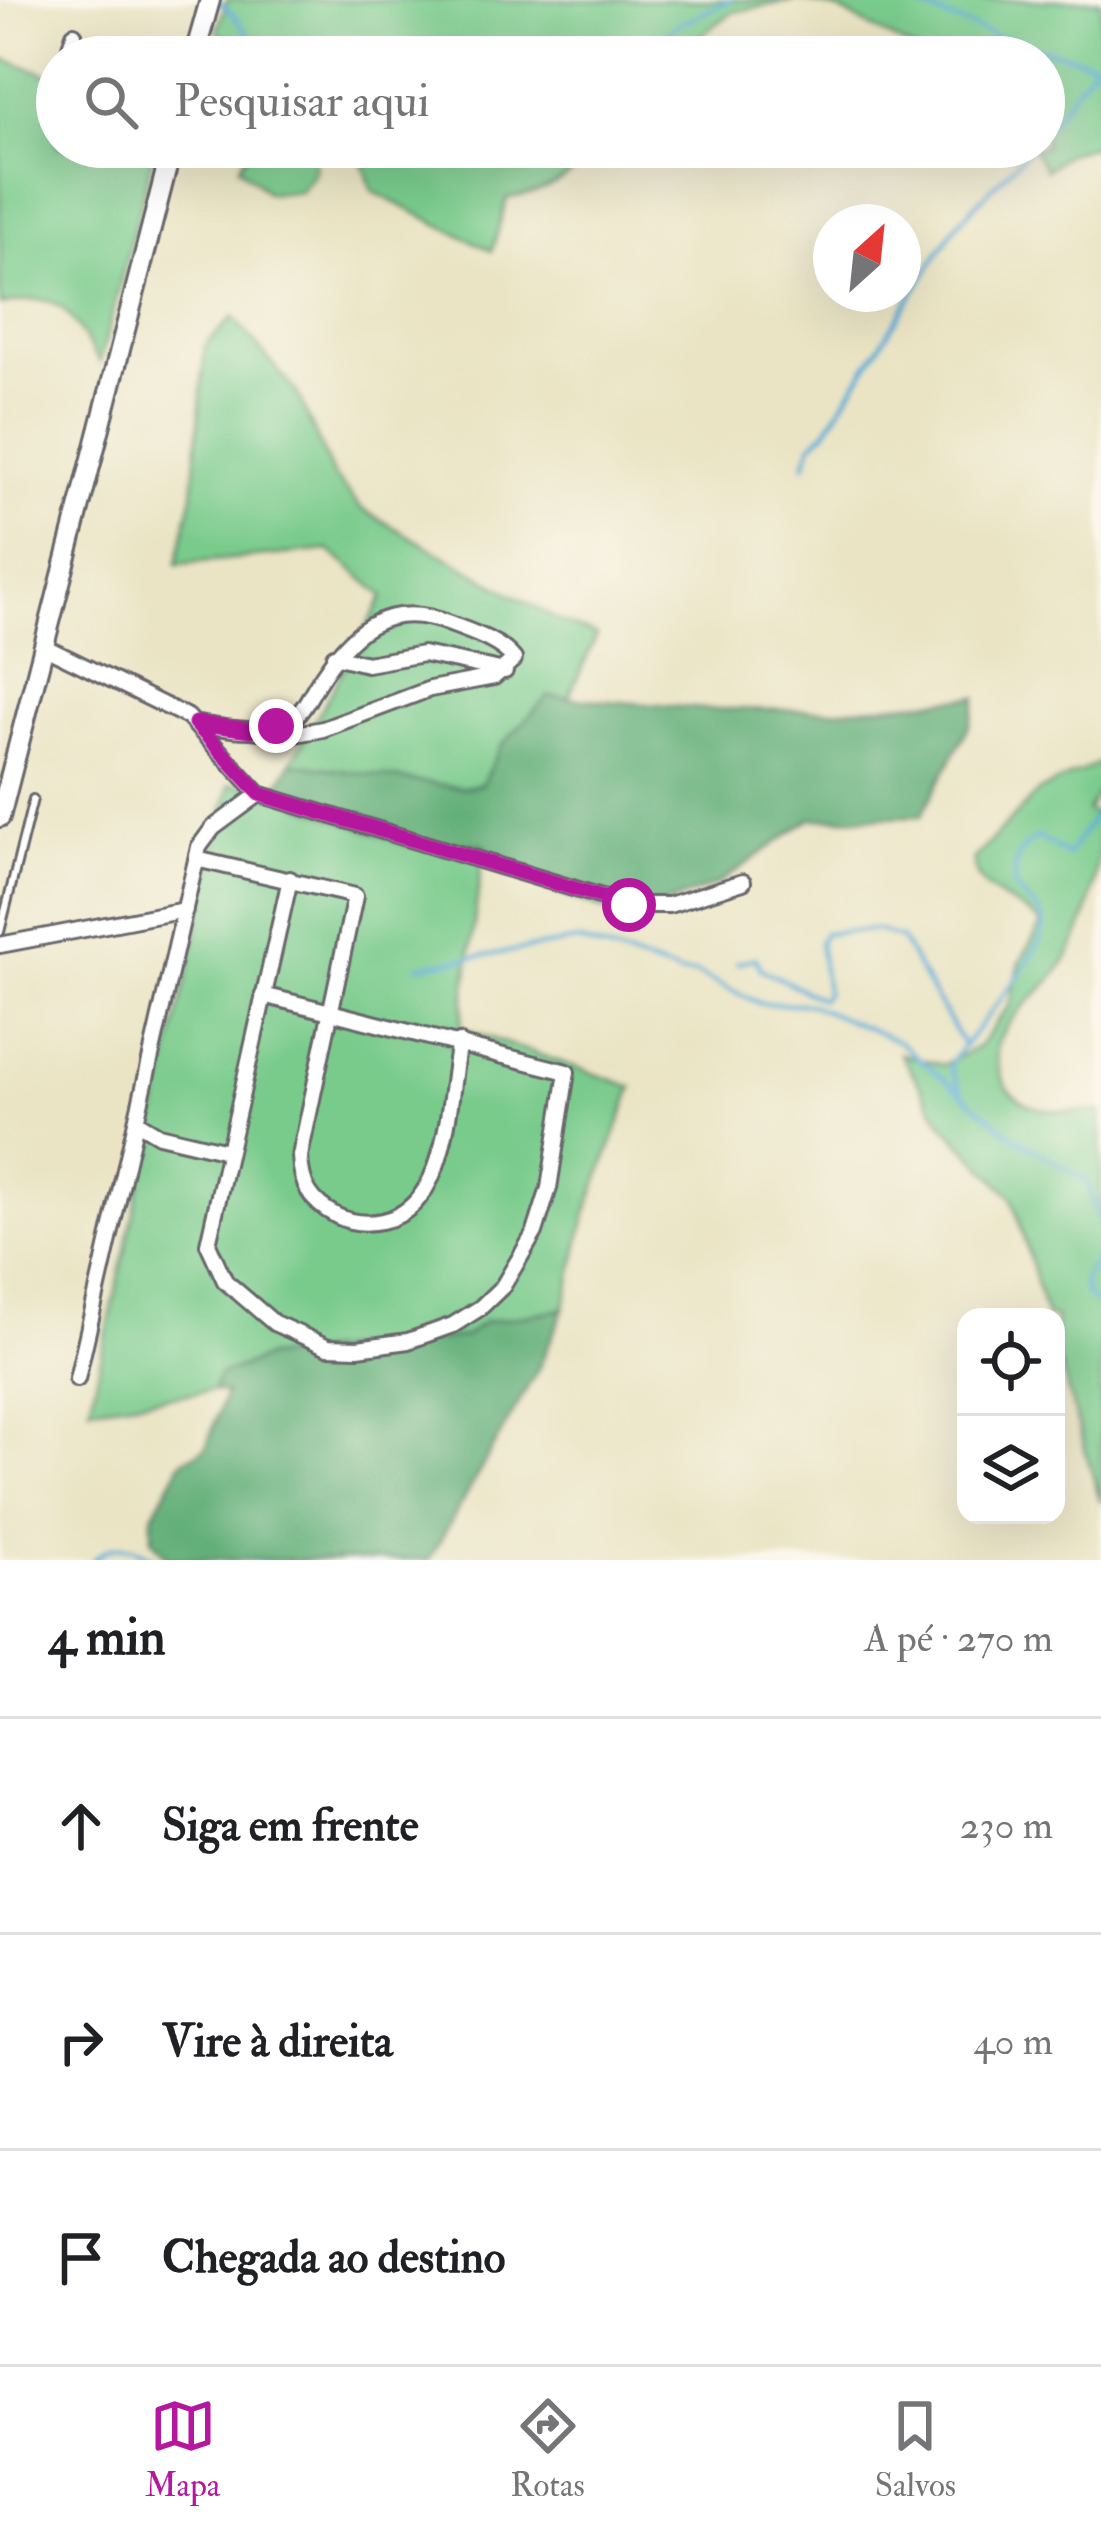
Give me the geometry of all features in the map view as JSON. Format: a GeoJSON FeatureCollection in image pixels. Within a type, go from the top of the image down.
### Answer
{"type":"FeatureCollection","features":[{"type":"Feature","properties":{"kind":"main road"},"geometry":{"type":"LineString","coordinates":[[200,36],[210,0]]}},
{"type":"Feature","properties":{"kind":"main road"},"geometry":{"type":"LineString","coordinates":[[0,817],[166,170]]}},
{"type":"Feature","properties":{"kind":"street"},"geometry":{"type":"LineString","coordinates":[[43,646],[195,723],[290,735],[322,729],[430,688],[505,671],[514,659],[507,651],[436,618],[407,612],[371,623],[334,656],[295,718],[251,730]]}},
{"type":"Feature","properties":{"kind":"street"},"geometry":{"type":"LineString","coordinates":[[334,656],[367,664],[423,654],[505,671]]}},
{"type":"Feature","properties":{"kind":"street"},"geometry":{"type":"LineString","coordinates":[[195,723],[260,794],[629,905],[668,905],[743,882]]}},
{"type":"Feature","properties":{"kind":"street"},"geometry":{"type":"LineString","coordinates":[[77,1379],[196,859],[207,834],[260,794]]}},
{"type":"Feature","properties":{"kind":"street"},"geometry":{"type":"LineString","coordinates":[[196,859],[355,896],[300,1156],[301,1178],[319,1204],[349,1222],[395,1218],[422,1198],[434,1171],[459,1042]]}},
{"type":"Feature","properties":{"kind":"street"},"geometry":{"type":"LineString","coordinates":[[263,995],[556,1066],[570,1078],[535,1232],[503,1286],[453,1325],[408,1341],[328,1347],[274,1323],[244,1300],[212,1260],[209,1228],[227,1151],[263,995],[290,879]]}},
{"type":"Feature","properties":{"kind":"street"},"geometry":{"type":"LineString","coordinates":[[0,945],[184,910]]}},
{"type":"Feature","properties":{"kind":"street"},"geometry":{"type":"LineString","coordinates":[[139,1124],[159,1136],[227,1151]]}},
{"type":"Feature","properties":{"kind":"lane"},"geometry":{"type":"LineString","coordinates":[[0,932],[33,799]]}},
{"type":"Feature","properties":{"kind":"green space"},"geometry":{"type":"Polygon","coordinates":[[[227,0],[797,0],[733,12],[700,36],[223,36],[217,31],[227,0]]]}},
{"type":"Feature","properties":{"kind":"green space"},"geometry":{"type":"Polygon","coordinates":[[[801,0],[1101,0],[1101,144],[1065,155],[1065,36],[887,36],[839,10],[801,0]]]}},
{"type":"Feature","properties":{"kind":"green space"},"geometry":{"type":"Polygon","coordinates":[[[0,58],[36,70],[36,168],[150,168],[100,362],[62,308],[39,300],[0,305],[0,58]]]}},
{"type":"Feature","properties":{"kind":"green space"},"geometry":{"type":"Polygon","coordinates":[[[241,168],[314,168],[300,192],[267,193],[241,168]]]}},
{"type":"Feature","properties":{"kind":"green space"},"geometry":{"type":"Polygon","coordinates":[[[365,168],[577,168],[533,193],[507,198],[492,251],[372,191],[365,168]]]}},
{"type":"Feature","properties":{"kind":"green space"},"geometry":{"type":"Polygon","coordinates":[[[233,317],[297,393],[333,475],[362,509],[563,623],[597,635],[568,698],[548,697],[501,746],[482,784],[462,788],[291,763],[384,596],[329,550],[177,564],[193,494],[205,346],[233,317]]]}},
{"type":"Feature","properties":{"kind":"green space"},"geometry":{"type":"Polygon","coordinates":[[[548,696],[705,709],[832,710],[977,697],[970,724],[921,816],[810,819],[718,884],[641,914],[617,915],[504,870],[484,844],[407,845],[299,805],[277,787],[291,763],[462,788],[482,784],[501,746],[548,696]]]}},
{"type":"Feature","properties":{"kind":"green space"},"geometry":{"type":"Polygon","coordinates":[[[1101,762],[1101,787],[1087,811],[1092,814],[1101,806],[1096,874],[1085,920],[1065,961],[1007,1026],[997,1050],[1006,1086],[1027,1104],[1056,1111],[1101,1112],[1101,1503],[1065,1381],[1065,1308],[1043,1308],[1012,1197],[943,1124],[901,1054],[943,1065],[979,1046],[1010,1005],[1020,962],[1042,924],[989,890],[975,871],[974,859],[1039,791],[1101,762]]]}},
{"type":"Feature","properties":{"kind":"green space"},"geometry":{"type":"Polygon","coordinates":[[[230,784],[277,787],[299,805],[407,845],[484,844],[461,1028],[633,1087],[587,1211],[564,1309],[484,1322],[464,1337],[268,1357],[219,1375],[213,1391],[90,1407],[230,784]]]}},
{"type":"Feature","properties":{"kind":"green space"},"geometry":{"type":"Polygon","coordinates":[[[564,1309],[539,1367],[429,1560],[169,1560],[152,1540],[152,1517],[182,1461],[206,1448],[225,1393],[213,1391],[219,1375],[268,1357],[464,1337],[484,1322],[564,1309]]]}},
{"type":"Feature","properties":{"kind":"waterway"},"geometry":{"type":"LineString","coordinates":[[214,0],[249,36]]}},
{"type":"Feature","properties":{"kind":"waterway"},"geometry":{"type":"LineString","coordinates":[[666,36],[677,25],[730,0]]}},
{"type":"Feature","properties":{"kind":"waterway"},"geometry":{"type":"LineString","coordinates":[[900,0],[997,36]]}},
{"type":"Feature","properties":{"kind":"waterway"},"geometry":{"type":"LineString","coordinates":[[1065,55],[1101,64]]}},
{"type":"Feature","properties":{"kind":"waterway"},"geometry":{"type":"LineString","coordinates":[[1065,103],[1095,63]]}},
{"type":"Feature","properties":{"kind":"waterway"},"geometry":{"type":"LineString","coordinates":[[805,465],[812,443],[825,432],[957,224],[1011,168]]}},
{"type":"Feature","properties":{"kind":"waterway"},"geometry":{"type":"LineString","coordinates":[[962,1091],[950,1068],[953,1059],[1021,971],[1042,935],[1042,918],[1015,886],[1019,857],[1038,837],[1068,855],[1101,806]]}},
{"type":"Feature","properties":{"kind":"waterway"},"geometry":{"type":"LineString","coordinates":[[737,963],[755,958],[761,969],[821,999],[826,992],[819,942],[824,933],[878,930],[901,939],[964,1046]]}},
{"type":"Feature","properties":{"kind":"waterway"},"geometry":{"type":"LineString","coordinates":[[418,966],[578,941],[682,974],[695,973],[761,1004],[808,1004],[898,1041],[1013,1136],[1087,1181],[1101,1227]]}},
{"type":"Feature","properties":{"kind":"waterway"},"geometry":{"type":"LineString","coordinates":[[1101,1250],[1083,1282],[1086,1294],[1101,1306]]}},
{"type":"Feature","properties":{"kind":"waterway"},"geometry":{"type":"LineString","coordinates":[[93,1560],[116,1547],[140,1551],[156,1560]]}},
{"type":"Feature","properties":{"kind":"route"},"geometry":{"type":"LineString","coordinates":[[276,726],[251,730],[195,723],[260,794],[629,905]]}}]}
